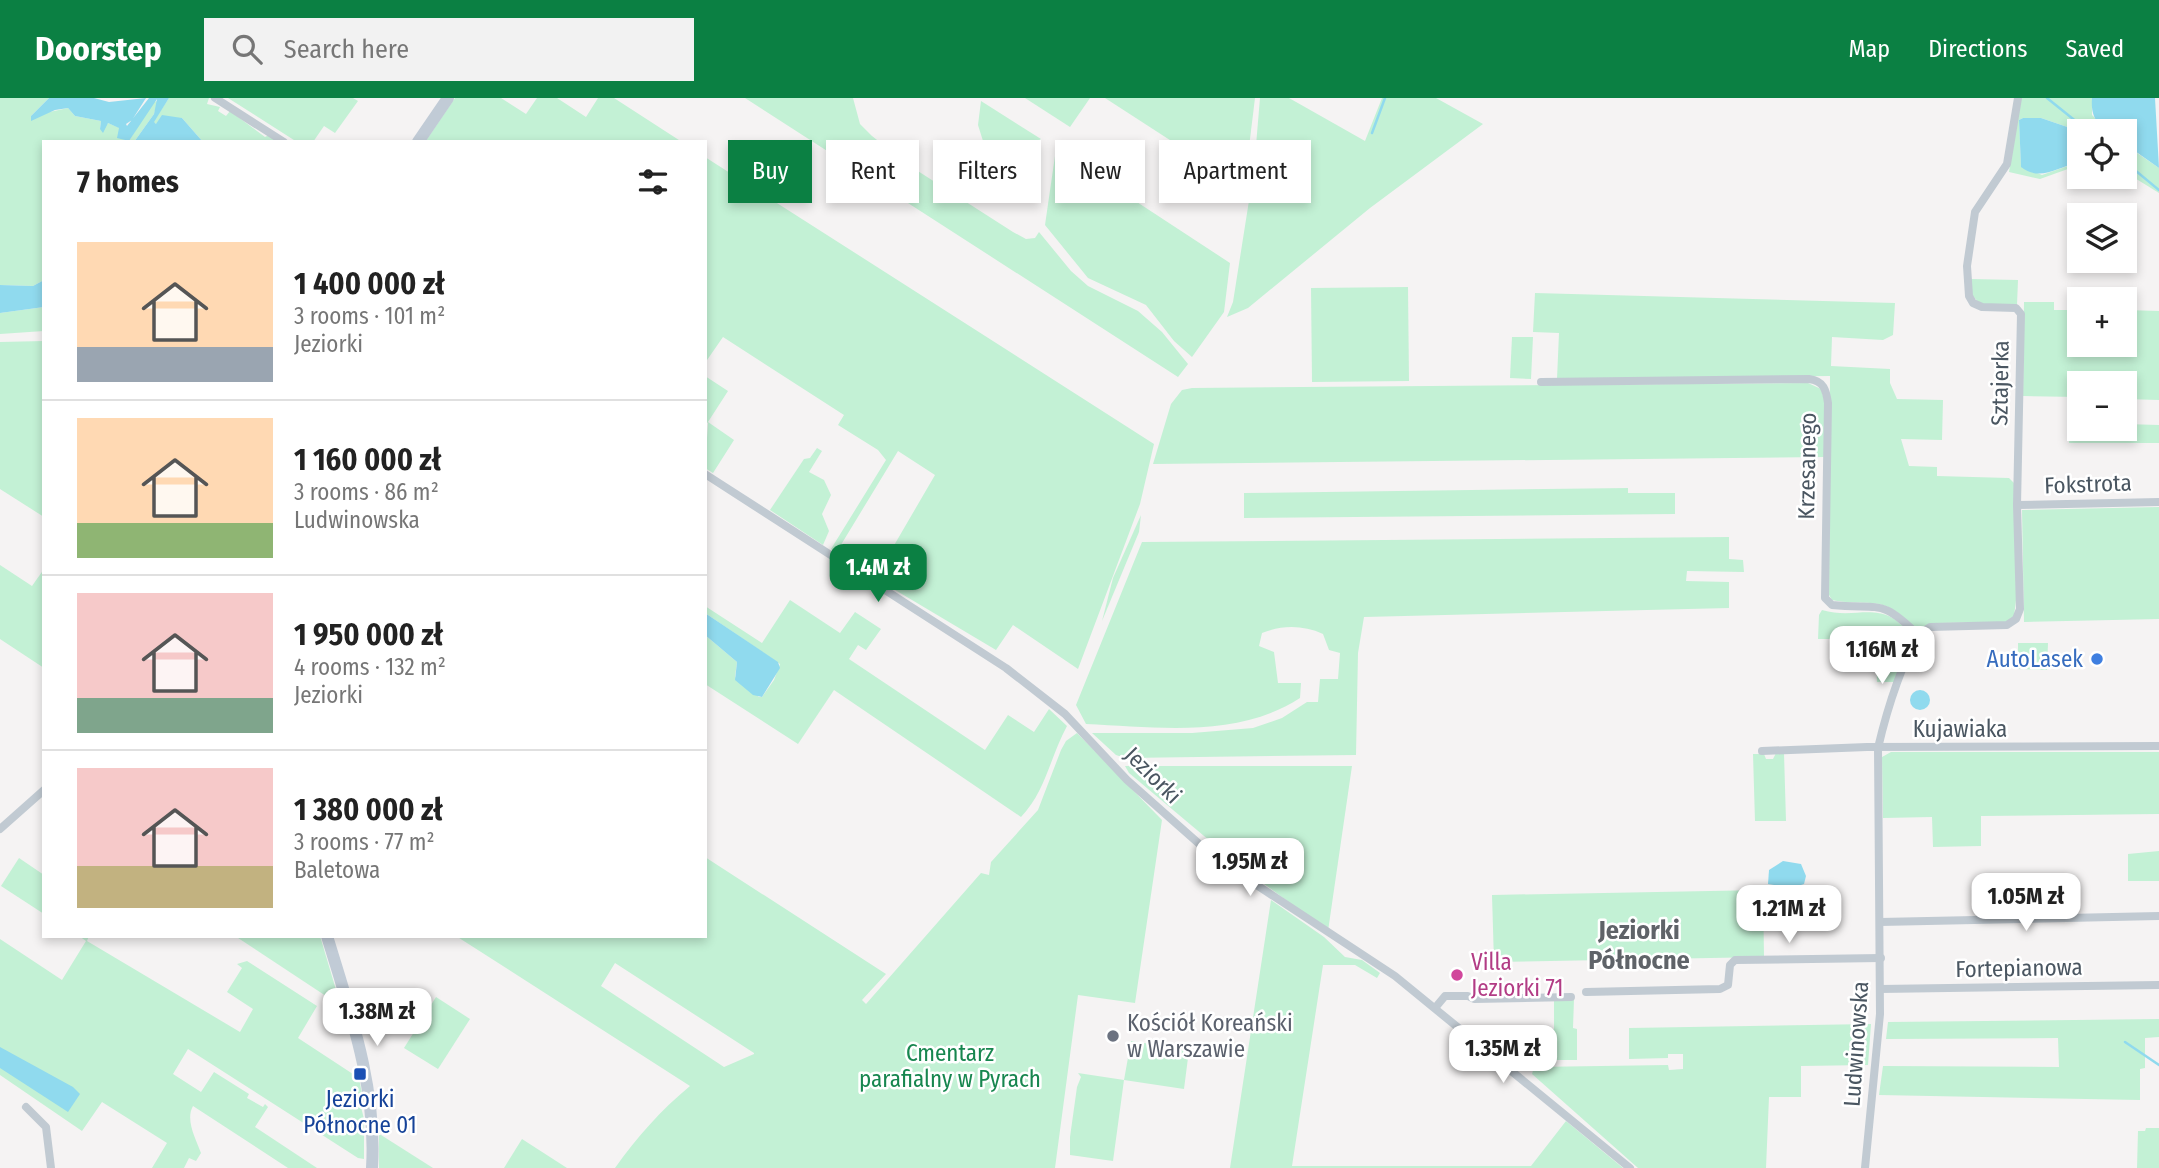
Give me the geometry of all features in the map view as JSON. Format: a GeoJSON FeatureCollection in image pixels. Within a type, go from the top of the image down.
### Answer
{"type":"FeatureCollection","features":[{"type":"Feature","properties":{"kind":"street"},"geometry":{"type":"LineString","coordinates":[[215,98],[281,140]]}},
{"type":"Feature","properties":{"kind":"street"},"geometry":{"type":"LineString","coordinates":[[419,140],[448,98]]}},
{"type":"Feature","properties":{"kind":"street","name":"Sztajerka"},"geometry":{"type":"LineString","coordinates":[[1919,636],[1930,627],[2007,625],[2016,620],[2021,581],[2017,505],[2021,312],[2016,308],[1982,307],[1973,303],[1969,296],[1967,266],[1975,212],[2007,164],[2018,98]]}},
{"type":"Feature","properties":{"kind":"street","name":"Krzesanego"},"geometry":{"type":"LineString","coordinates":[[1541,382],[1809,379],[1819,382],[1827,392],[1828,403],[1825,598],[1832,605],[1871,605],[1889,611],[1919,636]]}},
{"type":"Feature","properties":{"kind":"street","name":"Jeziorki"},"geometry":{"type":"LineString","coordinates":[[707,475],[1006,668],[1065,715],[1127,780],[1214,857],[1385,968],[1630,1168]]}},
{"type":"Feature","properties":{"kind":"street","name":"Fokstrota"},"geometry":{"type":"LineString","coordinates":[[2017,505],[2159,502]]}},
{"type":"Feature","properties":{"kind":"street","name":"Ludwinowska"},"geometry":{"type":"LineString","coordinates":[[1865,1168],[1881,958],[1878,748],[1885,719],[1919,636]]}},
{"type":"Feature","properties":{"kind":"street","name":"Kujawiaka"},"geometry":{"type":"LineString","coordinates":[[1762,751],[2159,746]]}},
{"type":"Feature","properties":{"kind":"street"},"geometry":{"type":"LineString","coordinates":[[0,829],[42,792]]}},
{"type":"Feature","properties":{"kind":"street"},"geometry":{"type":"LineString","coordinates":[[1880,922],[2159,916]]}},
{"type":"Feature","properties":{"kind":"street"},"geometry":{"type":"LineString","coordinates":[[328,938],[366,1073],[371,1114],[372,1168]]}},
{"type":"Feature","properties":{"kind":"street"},"geometry":{"type":"LineString","coordinates":[[1586,992],[1720,989],[1728,985],[1730,965],[1735,960],[1881,958]]}},
{"type":"Feature","properties":{"kind":"street","name":"Fortepianowa"},"geometry":{"type":"LineString","coordinates":[[1880,989],[2159,985]]}},
{"type":"Feature","properties":{"kind":"street"},"geometry":{"type":"LineString","coordinates":[[1435,1009],[1445,996],[1468,996],[1474,999],[1571,997]]}},
{"type":"Feature","properties":{"kind":"street"},"geometry":{"type":"LineString","coordinates":[[26,1107],[46,1127],[51,1168]]}},
{"type":"Feature","properties":{"kind":"green space"},"geometry":{"type":"Polygon","coordinates":[[[0,98],[49,98],[31,116],[68,108],[75,116],[101,121],[100,129],[108,123],[120,128],[121,138],[126,140],[42,140],[42,281],[33,286],[0,285],[0,98]]]}},
{"type":"Feature","properties":{"kind":"green space"},"geometry":{"type":"Polygon","coordinates":[[[169,98],[209,98],[207,104],[220,107],[218,111],[226,116],[230,111],[265,137],[269,135],[276,140],[201,140],[182,118],[156,124],[153,122],[169,98]]]}},
{"type":"Feature","properties":{"kind":"green space"},"geometry":{"type":"Polygon","coordinates":[[[228,98],[353,98],[358,101],[335,133],[324,126],[314,140],[294,140],[228,98]]]}},
{"type":"Feature","properties":{"kind":"green space"},"geometry":{"type":"Polygon","coordinates":[[[455,98],[501,98],[526,114],[537,98],[557,98],[586,117],[598,98],[614,98],[679,140],[426,140],[455,98]]]}},
{"type":"Feature","properties":{"kind":"green space"},"geometry":{"type":"Polygon","coordinates":[[[745,98],[853,98],[860,124],[877,140],[826,140],[826,150],[745,98]]]}},
{"type":"Feature","properties":{"kind":"green space"},"geometry":{"type":"Polygon","coordinates":[[[1025,98],[1090,98],[1070,127],[1025,98]]]}},
{"type":"Feature","properties":{"kind":"green space"},"geometry":{"type":"Polygon","coordinates":[[[1105,98],[1255,98],[1250,140],[1170,140],[1105,98]]]}},
{"type":"Feature","properties":{"kind":"green space"},"geometry":{"type":"Polygon","coordinates":[[[1260,98],[1289,98],[1365,141],[1382,98],[1436,98],[1483,124],[1370,208],[1248,308],[1227,317],[1233,302],[1249,203],[1311,203],[1311,140],[1256,140],[1260,98]]]}},
{"type":"Feature","properties":{"kind":"green space"},"geometry":{"type":"Polygon","coordinates":[[[2021,98],[2092,98],[2092,115],[2096,119],[2067,119],[2067,127],[2041,118],[2019,120],[2021,166],[2042,175],[2067,166],[2067,169],[2040,179],[2009,172],[2021,98]]]}},
{"type":"Feature","properties":{"kind":"green space"},"geometry":{"type":"Polygon","coordinates":[[[158,101],[154,114],[135,140],[130,140],[153,102],[158,101]]]}},
{"type":"Feature","properties":{"kind":"green space"},"geometry":{"type":"Polygon","coordinates":[[[981,101],[1041,139],[983,140],[978,125],[981,101]]]}},
{"type":"Feature","properties":{"kind":"green space"},"geometry":{"type":"Polygon","coordinates":[[[2137,153],[2159,168],[2159,193],[2137,179],[2137,153]]]}},
{"type":"Feature","properties":{"kind":"green space"},"geometry":{"type":"Polygon","coordinates":[[[1055,156],[1055,203],[1138,203],[1230,263],[1224,312],[1192,357],[1174,341],[1146,305],[1088,278],[1045,225],[1055,156]]]}},
{"type":"Feature","properties":{"kind":"green space"},"geometry":{"type":"Polygon","coordinates":[[[707,158],[728,172],[728,203],[777,203],[1154,444],[1140,504],[1078,669],[1013,625],[996,650],[875,578],[935,475],[898,451],[836,553],[831,549],[886,460],[878,450],[838,425],[844,415],[723,337],[707,360],[707,158]]]}},
{"type":"Feature","properties":{"kind":"green space"},"geometry":{"type":"Polygon","coordinates":[[[919,172],[933,181],[933,203],[968,203],[1026,239],[1035,238],[1039,232],[1071,271],[1088,286],[1138,311],[1162,332],[1188,364],[1178,377],[908,203],[919,203],[919,172]]]}},
{"type":"Feature","properties":{"kind":"green space"},"geometry":{"type":"Polygon","coordinates":[[[1971,279],[2018,280],[2017,305],[1980,304],[1972,295],[1971,279]]]}},
{"type":"Feature","properties":{"kind":"green space"},"geometry":{"type":"Polygon","coordinates":[[[1408,287],[1409,381],[1312,382],[1311,288],[1408,287]]]}},
{"type":"Feature","properties":{"kind":"green space"},"geometry":{"type":"Polygon","coordinates":[[[1535,293],[1895,303],[1893,335],[1883,340],[1832,337],[1831,366],[1890,369],[1890,383],[1897,399],[1943,400],[1942,440],[1901,439],[1909,466],[1937,467],[1937,476],[2009,478],[2014,483],[2018,585],[2014,616],[2007,622],[1939,623],[1916,630],[1886,606],[1832,600],[1829,595],[1830,376],[1557,379],[1559,333],[1533,332],[1535,293]]]}},
{"type":"Feature","properties":{"kind":"green space"},"geometry":{"type":"Polygon","coordinates":[[[2024,302],[2054,302],[2054,310],[2067,310],[2067,357],[2137,357],[2137,310],[2159,311],[2159,400],[2137,399],[2137,371],[2067,371],[2067,397],[2023,396],[2024,302]]]}},
{"type":"Feature","properties":{"kind":"green space"},"geometry":{"type":"Polygon","coordinates":[[[42,307],[42,331],[0,334],[0,313],[42,307]]]}},
{"type":"Feature","properties":{"kind":"green space"},"geometry":{"type":"Polygon","coordinates":[[[1512,337],[1533,337],[1531,379],[1510,378],[1512,337]]]}},
{"type":"Feature","properties":{"kind":"green space"},"geometry":{"type":"Polygon","coordinates":[[[42,341],[42,516],[0,489],[0,342],[42,341]]]}},
{"type":"Feature","properties":{"kind":"green space"},"geometry":{"type":"Polygon","coordinates":[[[707,377],[728,391],[708,422],[734,440],[713,473],[707,469],[707,377]]]}},
{"type":"Feature","properties":{"kind":"green space"},"geometry":{"type":"Polygon","coordinates":[[[1808,383],[1821,389],[1825,403],[1824,457],[1153,464],[1171,404],[1182,390],[1192,388],[1808,383]]]}},
{"type":"Feature","properties":{"kind":"green space"},"geometry":{"type":"Polygon","coordinates":[[[2137,424],[2159,425],[2159,443],[2069,443],[2137,441],[2137,424]]]}},
{"type":"Feature","properties":{"kind":"green space"},"geometry":{"type":"Polygon","coordinates":[[[817,448],[822,451],[809,472],[824,480],[831,495],[822,514],[829,531],[823,545],[770,510],[804,459],[810,458],[817,448]]]}},
{"type":"Feature","properties":{"kind":"green space"},"geometry":{"type":"Polygon","coordinates":[[[1628,488],[1628,493],[1675,493],[1675,514],[1244,518],[1244,493],[1628,488]]]}},
{"type":"Feature","properties":{"kind":"green space"},"geometry":{"type":"Polygon","coordinates":[[[2159,507],[2159,619],[2024,622],[2022,510],[2159,507]]]}},
{"type":"Feature","properties":{"kind":"green space"},"geometry":{"type":"Polygon","coordinates":[[[1141,515],[1139,532],[1102,621],[1113,578],[1141,515]]]}},
{"type":"Feature","properties":{"kind":"green space"},"geometry":{"type":"Polygon","coordinates":[[[1729,537],[1729,559],[1743,560],[1744,572],[1687,571],[1686,581],[1729,582],[1729,608],[1364,617],[1358,653],[1356,755],[1125,758],[1116,755],[1092,733],[1192,733],[1253,728],[1282,718],[1307,702],[1318,702],[1320,679],[1338,679],[1340,653],[1329,650],[1323,634],[1308,629],[1285,627],[1262,633],[1259,646],[1274,652],[1278,683],[1301,683],[1300,698],[1276,711],[1250,720],[1196,728],[1086,724],[1076,705],[1142,542],[1729,537]]]}},
{"type":"Feature","properties":{"kind":"green space"},"geometry":{"type":"Polygon","coordinates":[[[0,565],[32,586],[42,572],[42,667],[0,639],[0,565]]]}},
{"type":"Feature","properties":{"kind":"green space"},"geometry":{"type":"Polygon","coordinates":[[[790,600],[840,633],[855,612],[881,629],[866,650],[858,645],[849,659],[985,750],[1008,715],[1034,732],[1049,709],[1067,726],[1042,785],[1021,817],[834,690],[798,744],[707,685],[707,637],[737,662],[735,677],[759,697],[762,697],[774,680],[780,664],[707,614],[707,607],[762,643],[790,600]]]}},
{"type":"Feature","properties":{"kind":"green space"},"geometry":{"type":"Polygon","coordinates":[[[1822,610],[1835,613],[1881,614],[1902,625],[1912,638],[1896,682],[1877,682],[1875,639],[1818,639],[1819,615],[1822,610]]]}},
{"type":"Feature","properties":{"kind":"green space"},"geometry":{"type":"Polygon","coordinates":[[[2018,643],[2048,643],[2047,670],[2018,669],[2018,643]]]}},
{"type":"Feature","properties":{"kind":"green space","name":"Cmentarz parafialny w Pyrach"},"geometry":{"type":"Polygon","coordinates":[[[1077,733],[1162,820],[1135,1003],[1078,995],[1055,1168],[615,1168],[650,1124],[690,1086],[459,938],[707,938],[707,858],[886,974],[862,1000],[866,1004],[981,873],[989,875],[991,862],[1038,810],[1066,741],[1077,733]],[[615,963],[601,986],[724,1067],[754,1054],[615,963]]]}},
{"type":"Feature","properties":{"kind":"green space"},"geometry":{"type":"Polygon","coordinates":[[[1891,752],[2159,752],[2159,814],[1981,816],[1981,846],[1933,847],[1932,817],[1883,818],[1882,757],[1891,752]]]}},
{"type":"Feature","properties":{"kind":"green space"},"geometry":{"type":"Polygon","coordinates":[[[1776,753],[1784,753],[1786,821],[1755,821],[1753,754],[1764,754],[1766,759],[1773,759],[1776,753]]]}},
{"type":"Feature","properties":{"kind":"green space"},"geometry":{"type":"Polygon","coordinates":[[[1125,766],[1352,766],[1328,931],[1241,867],[1129,773],[1125,766]]]}},
{"type":"Feature","properties":{"kind":"green space"},"geometry":{"type":"Polygon","coordinates":[[[2159,851],[2159,881],[2128,881],[2128,854],[2159,851]]]}},
{"type":"Feature","properties":{"kind":"green space"},"geometry":{"type":"Polygon","coordinates":[[[19,858],[42,874],[42,913],[1,886],[19,858]]]}},
{"type":"Feature","properties":{"kind":"green space"},"geometry":{"type":"Polygon","coordinates":[[[1763,890],[1764,957],[1494,962],[1492,895],[1763,890]]]}},
{"type":"Feature","properties":{"kind":"green space"},"geometry":{"type":"Polygon","coordinates":[[[1271,900],[1324,937],[1345,957],[1362,960],[1380,973],[1377,978],[1355,965],[1323,965],[1292,1166],[1531,1166],[1566,1121],[1623,1168],[1230,1168],[1271,900]]]}},
{"type":"Feature","properties":{"kind":"green space"},"geometry":{"type":"Polygon","coordinates":[[[82,938],[88,938],[87,941],[240,1032],[253,1009],[227,992],[242,968],[237,964],[247,961],[317,1006],[298,1038],[359,1078],[362,1094],[359,1099],[364,1119],[364,1159],[358,1158],[188,1049],[173,1074],[201,1092],[214,1072],[249,1094],[247,1098],[263,1107],[265,1104],[268,1107],[255,1127],[317,1168],[288,1168],[193,1106],[191,1123],[201,1153],[196,1161],[189,1158],[184,1168],[152,1168],[167,1143],[102,1102],[82,1131],[0,1075],[0,939],[62,980],[86,941],[82,938]]]}},
{"type":"Feature","properties":{"kind":"green space"},"geometry":{"type":"Polygon","coordinates":[[[238,938],[321,938],[339,1000],[335,1002],[238,938]]]}},
{"type":"Feature","properties":{"kind":"green space"},"geometry":{"type":"Polygon","coordinates":[[[436,997],[470,1019],[438,1069],[404,1048],[436,997]]]}},
{"type":"Feature","properties":{"kind":"green space"},"geometry":{"type":"Polygon","coordinates":[[[1574,999],[1573,1028],[1577,1029],[1577,1060],[1523,1060],[1511,1057],[1480,1031],[1554,1029],[1554,1000],[1574,999]]]}},
{"type":"Feature","properties":{"kind":"green space"},"geometry":{"type":"Polygon","coordinates":[[[2159,1019],[2159,1037],[2145,1038],[2145,1068],[2140,1069],[2140,1100],[1879,1095],[1883,1066],[2059,1067],[2058,1038],[1886,1039],[1888,1022],[2159,1019]]]}},
{"type":"Feature","properties":{"kind":"green space"},"geometry":{"type":"Polygon","coordinates":[[[1871,1024],[1868,1065],[1801,1066],[1801,1097],[1769,1097],[1766,1168],[1638,1168],[1532,1074],[1534,1067],[1668,1065],[1669,1070],[1683,1069],[1683,1054],[1668,1054],[1668,1058],[1629,1059],[1629,1028],[1871,1024]]]}},
{"type":"Feature","properties":{"kind":"green space"},"geometry":{"type":"Polygon","coordinates":[[[1131,1041],[1189,1050],[1184,1089],[1124,1080],[1131,1041]]]}},
{"type":"Feature","properties":{"kind":"green space"},"geometry":{"type":"Polygon","coordinates":[[[1078,1073],[1124,1080],[1113,1161],[1070,1155],[1077,1087],[1081,1077],[1078,1073]]]}},
{"type":"Feature","properties":{"kind":"green space"},"geometry":{"type":"Polygon","coordinates":[[[2146,1128],[2159,1128],[2159,1168],[2137,1168],[2138,1131],[2145,1131],[2146,1128]]]}},
{"type":"Feature","properties":{"kind":"green space"},"geometry":{"type":"Polygon","coordinates":[[[381,1135],[433,1168],[379,1168],[381,1135]]]}},
{"type":"Feature","properties":{"kind":"green space"},"geometry":{"type":"Polygon","coordinates":[[[522,1139],[567,1168],[504,1168],[522,1139]]]}},
{"type":"Feature","properties":{"kind":"water"},"geometry":{"type":"Polygon","coordinates":[[[49,98],[94,98],[109,102],[146,98],[133,118],[149,98],[169,98],[154,122],[156,124],[162,115],[182,118],[201,140],[135,140],[154,114],[157,99],[130,140],[117,138],[119,128],[108,123],[103,133],[100,129],[101,121],[75,116],[68,108],[55,110],[31,121],[31,116],[49,98]]]}},
{"type":"Feature","properties":{"kind":"water"},"geometry":{"type":"Polygon","coordinates":[[[2092,98],[2155,98],[2159,168],[2137,152],[2137,119],[2095,119],[2092,98]]]}},
{"type":"Feature","properties":{"kind":"water"},"geometry":{"type":"Polygon","coordinates":[[[2041,118],[2067,127],[2067,166],[2042,173],[2021,167],[2019,120],[2041,118]]]}},
{"type":"Feature","properties":{"kind":"water"},"geometry":{"type":"Polygon","coordinates":[[[42,281],[42,307],[0,313],[0,285],[33,286],[42,281]]]}},
{"type":"Feature","properties":{"kind":"water"},"geometry":{"type":"Polygon","coordinates":[[[707,614],[778,662],[780,668],[762,697],[753,695],[735,680],[737,662],[707,637],[707,614]]]}},
{"type":"Feature","properties":{"kind":"water"},"geometry":{"type":"Polygon","coordinates":[[[1920,690],[1927,693],[1930,700],[1927,707],[1920,710],[1913,707],[1910,700],[1913,693],[1920,690]]]}},
{"type":"Feature","properties":{"kind":"water"},"geometry":{"type":"Polygon","coordinates":[[[1783,861],[1801,864],[1806,876],[1804,884],[1792,888],[1768,884],[1769,870],[1783,861]]]}},
{"type":"Feature","properties":{"kind":"water"},"geometry":{"type":"Polygon","coordinates":[[[1770,893],[1804,893],[1798,907],[1772,908],[1770,893]]]}},
{"type":"Feature","properties":{"kind":"water"},"geometry":{"type":"Polygon","coordinates":[[[0,1047],[73,1087],[80,1094],[68,1112],[0,1068],[0,1047]]]}},
{"type":"Feature","properties":{"kind":"waterway"},"geometry":{"type":"LineString","coordinates":[[1372,133],[1385,98]]}},
{"type":"Feature","properties":{"kind":"waterway"},"geometry":{"type":"LineString","coordinates":[[2047,98],[2073,119]]}},
{"type":"Feature","properties":{"kind":"waterway"},"geometry":{"type":"LineString","coordinates":[[2137,172],[2159,190]]}},
{"type":"Feature","properties":{"kind":"waterway"},"geometry":{"type":"LineString","coordinates":[[2125,1042],[2159,1065]]}},
{"type":"Feature","properties":{"kind":"place","name":"AutoLasek"},"geometry":{"type":"Point","coordinates":[2097,659]}},
{"type":"Feature","properties":{"kind":"place","name":"Villa Jeziorki 71"},"geometry":{"type":"Point","coordinates":[1457,975]}},
{"type":"Feature","properties":{"kind":"place","name":"Kościół Koreański w Warszawie"},"geometry":{"type":"Point","coordinates":[1113,1036]}},
{"type":"Feature","properties":{"kind":"place","name":"Jeziorki Północne 01"},"geometry":{"type":"Point","coordinates":[360,1074]}},
{"type":"Feature","properties":{"kind":"district","name":"Jeziorki Północne"},"geometry":{"type":"Point","coordinates":[1639,945]}}]}
